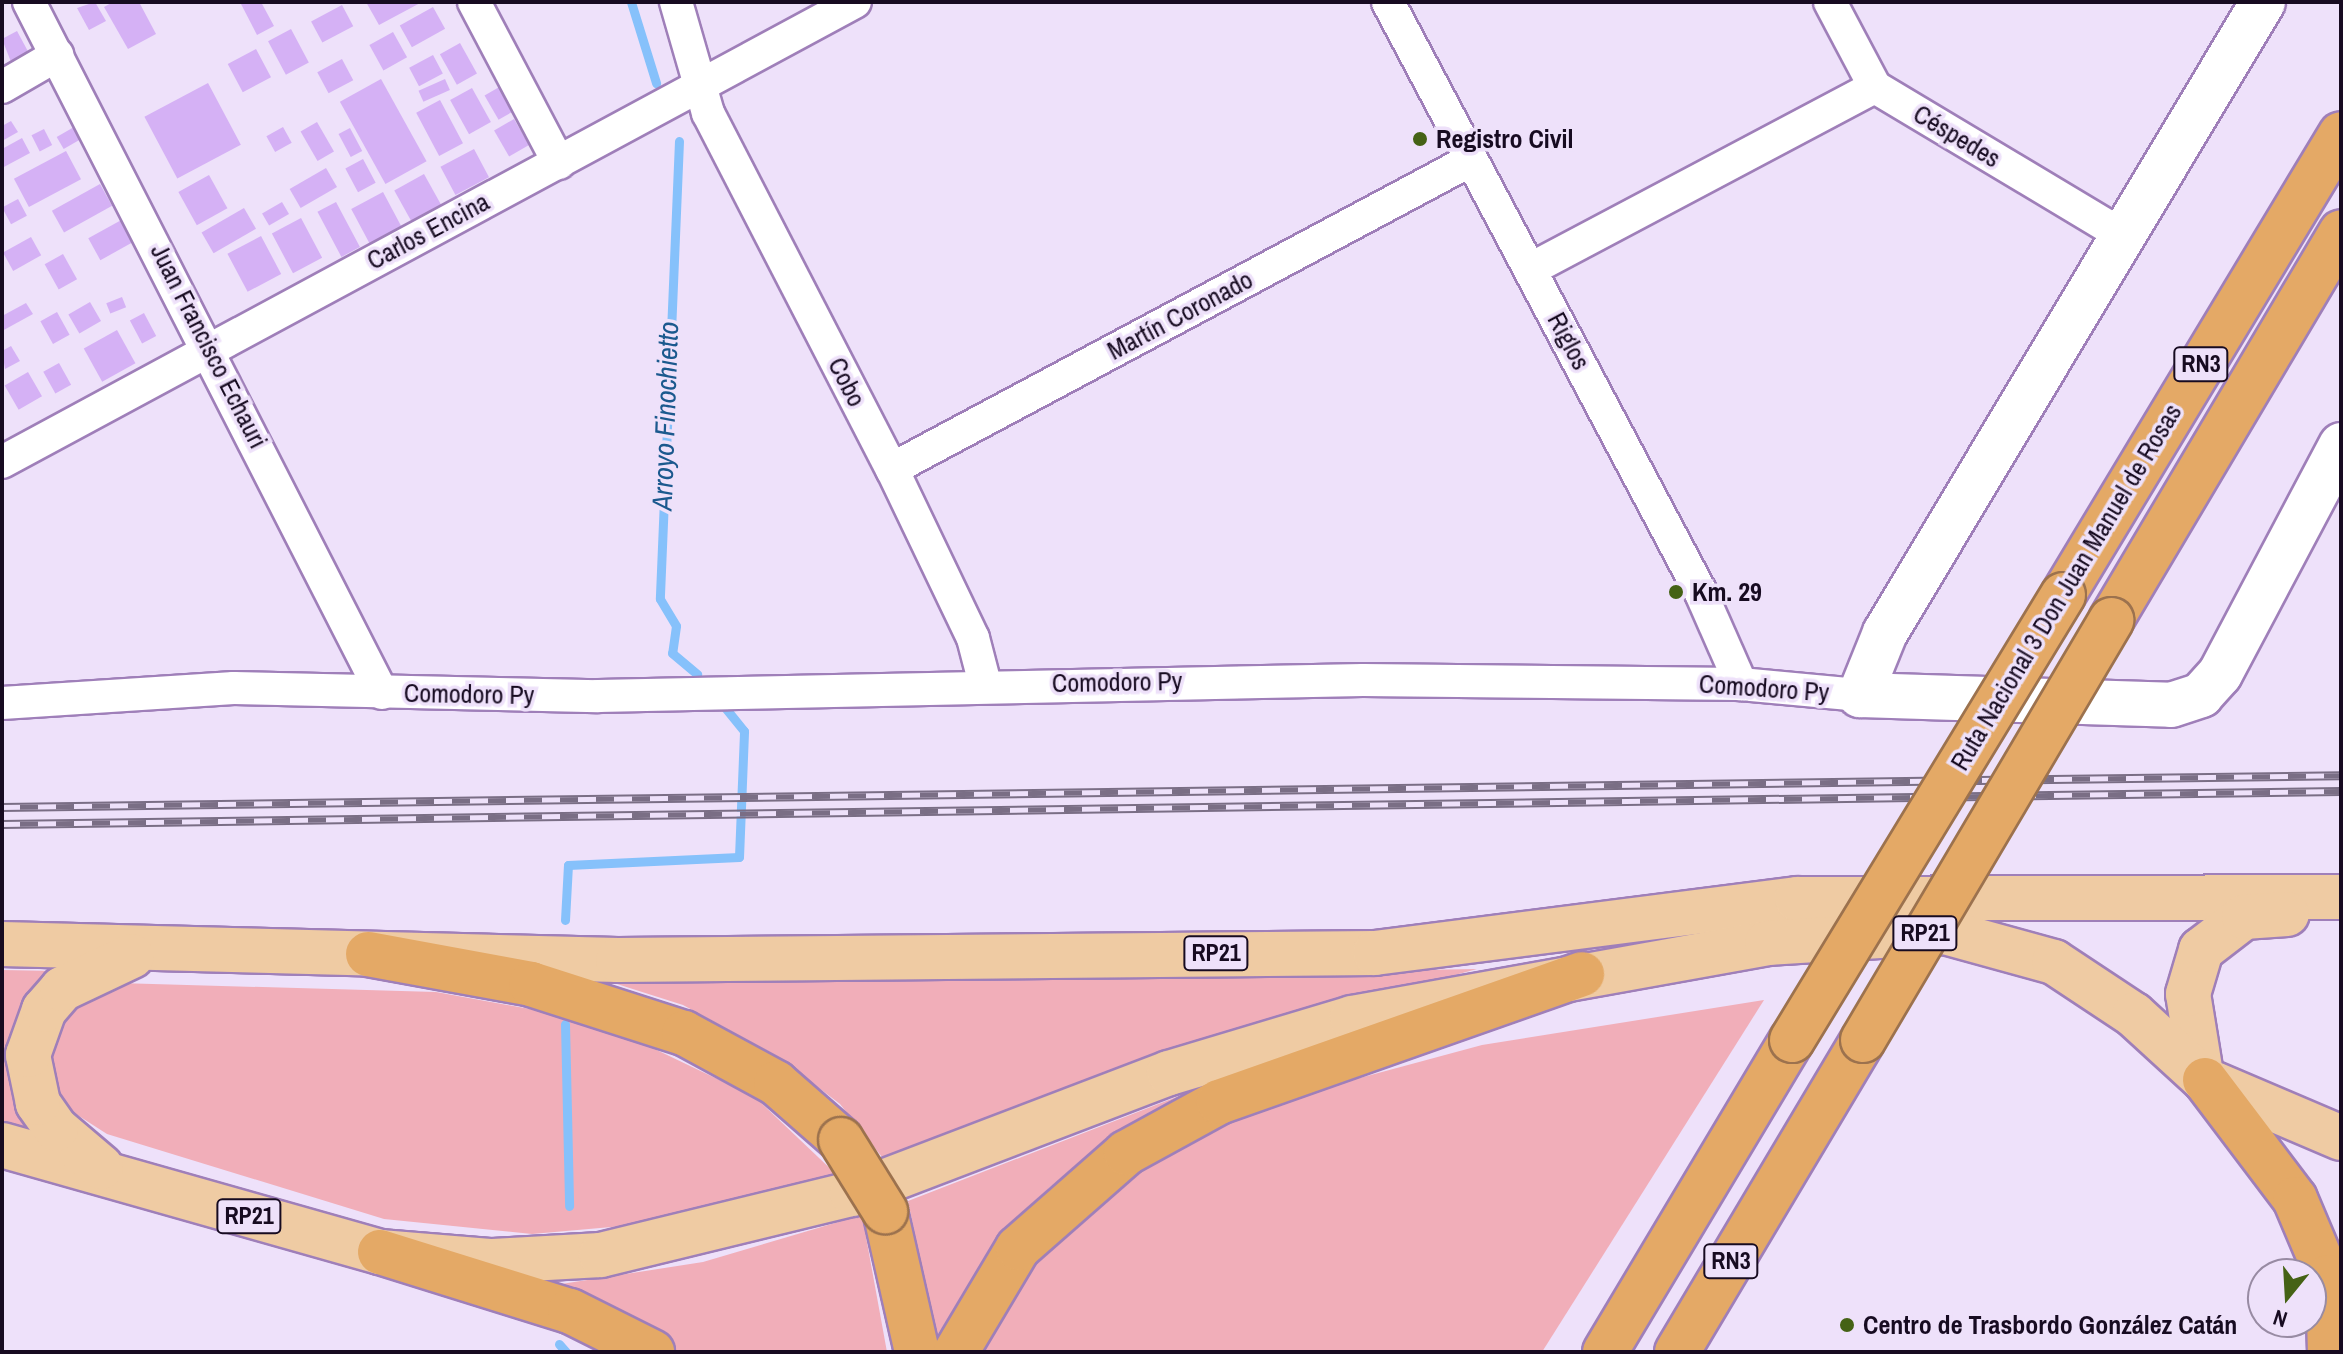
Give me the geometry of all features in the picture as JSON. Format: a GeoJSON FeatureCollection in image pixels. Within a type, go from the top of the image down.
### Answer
{"type":"FeatureCollection","features":[{"type":"Feature","properties":{"kind":"highway","name":"Ruta Nacional 3 Don Juan Manuel de Rosas"},"geometry":{"type":"LineString","coordinates":[[1696,1196],[2341,134]]}},
{"type":"Feature","properties":{"kind":"highway","name":"Ruta Nacional 3 Don Juan Manuel de Rosas"},"geometry":{"type":"LineString","coordinates":[[1785,1170],[2341,232]]}},
{"type":"Feature","properties":{"kind":"highway"},"geometry":{"type":"LineString","coordinates":[[368,954],[531,984],[684,1033],[776,1083],[841,1140],[885,1211],[917,1352]]}},
{"type":"Feature","properties":{"kind":"highway"},"geometry":{"type":"LineString","coordinates":[[956,1352],[1018,1248],[1126,1153],[1219,1102],[1582,974]]}},
{"type":"Feature","properties":{"kind":"highway"},"geometry":{"type":"LineString","coordinates":[[2203,1077],[2295,1199],[2328,1277],[2330,1352]]}},
{"type":"Feature","properties":{"kind":"highway"},"geometry":{"type":"LineString","coordinates":[[1714,1352],[1785,1170]]}},
{"type":"Feature","properties":{"kind":"highway","name":"RN3"},"geometry":{"type":"LineString","coordinates":[[1677,1352],[1785,1170]]}},
{"type":"Feature","properties":{"kind":"highway"},"geometry":{"type":"LineString","coordinates":[[1573,1352],[1696,1196]]}},
{"type":"Feature","properties":{"kind":"highway","name":"RN3"},"geometry":{"type":"LineString","coordinates":[[1605,1352],[1696,1196]]}},
{"type":"Feature","properties":{"kind":"highway"},"geometry":{"type":"LineString","coordinates":[[380,1252],[570,1311],[652,1352]]}},
{"type":"Feature","properties":{"kind":"main road","name":"RP21"},"geometry":{"type":"LineString","coordinates":[[2,944],[618,960],[1375,953],[1797,899],[2341,897]]}},
{"type":"Feature","properties":{"kind":"main road"},"geometry":{"type":"LineString","coordinates":[[2203,1077],[2188,994],[2193,969],[2213,934],[2260,914],[2341,915]]}},
{"type":"Feature","properties":{"kind":"main road","name":"RP21"},"geometry":{"type":"LineString","coordinates":[[2,1145],[380,1252],[548,1260],[669,1243],[852,1194],[1287,1035],[1582,974],[1767,943],[1976,936],[2054,962],[2095,986],[2203,1077],[2341,1138]]}},
{"type":"Feature","properties":{"kind":"main road"},"geometry":{"type":"LineString","coordinates":[[119,1179],[56,1129],[38,1103],[29,1079],[33,1033],[62,989],[88,971],[178,949]]}},
{"type":"Feature","properties":{"kind":"street","name":"Juan Francisco Echauri"},"geometry":{"type":"LineString","coordinates":[[29,2],[211,346],[382,693]]}},
{"type":"Feature","properties":{"kind":"street"},"geometry":{"type":"LineString","coordinates":[[474,2],[559,163]]}},
{"type":"Feature","properties":{"kind":"street","name":"Cobo"},"geometry":{"type":"LineString","coordinates":[[676,2],[696,86],[892,469],[973,638],[985,684]]}},
{"type":"Feature","properties":{"kind":"street","name":"Carlos Encina"},"geometry":{"type":"LineString","coordinates":[[2,462],[211,346],[559,163],[855,2]]}},
{"type":"Feature","properties":{"kind":"street","name":"Riglos"},"geometry":{"type":"LineString","coordinates":[[1388,2],[1469,161],[1531,269],[1731,650],[1741,684]]}},
{"type":"Feature","properties":{"kind":"street"},"geometry":{"type":"LineString","coordinates":[[1531,269],[1875,87],[1830,2]]}},
{"type":"Feature","properties":{"kind":"street"},"geometry":{"type":"LineString","coordinates":[[1860,695],[1885,633],[2263,2]]}},
{"type":"Feature","properties":{"kind":"street"},"geometry":{"type":"LineString","coordinates":[[2,87],[57,55]]}},
{"type":"Feature","properties":{"kind":"street","name":"Céspedes"},"geometry":{"type":"LineString","coordinates":[[1875,87],[2122,235]]}},
{"type":"Feature","properties":{"kind":"street","name":"Martín Coronado"},"geometry":{"type":"LineString","coordinates":[[892,469],[1469,161]]}},
{"type":"Feature","properties":{"kind":"street","name":"Comodoro Py"},"geometry":{"type":"LineString","coordinates":[[2,703],[234,688],[598,696],[985,684],[1741,684],[1860,695],[2171,705],[2201,695],[2220,674],[2341,445]]}},
{"type":"Feature","properties":{"kind":"shaded area"},"geometry":{"type":"Polygon","coordinates":[[[1477,969],[1149,1059],[882,1157],[840,1104],[777,1056],[683,1005],[617,984],[1477,969]]]}},
{"type":"Feature","properties":{"kind":"shaded area"},"geometry":{"type":"Polygon","coordinates":[[[2,970],[56,971],[16,1101],[28,1128],[2,1121],[2,970]]]}},
{"type":"Feature","properties":{"kind":"shaded area"},"geometry":{"type":"Polygon","coordinates":[[[118,983],[436,992],[596,1021],[755,1097],[838,1176],[657,1223],[532,1234],[384,1219],[107,1134],[68,1109],[54,1091],[49,1052],[55,1031],[80,999],[118,983]]]}},
{"type":"Feature","properties":{"kind":"shaded area"},"geometry":{"type":"Polygon","coordinates":[[[1764,1000],[1542,1352],[979,1352],[1008,1298],[1059,1232],[1132,1172],[1203,1133],[1282,1099],[1482,1045],[1764,1000]]]}},
{"type":"Feature","properties":{"kind":"shaded area"},"geometry":{"type":"Polygon","coordinates":[[[1246,1070],[1117,1136],[1050,1187],[1006,1229],[936,1337],[908,1201],[1246,1070]]]}},
{"type":"Feature","properties":{"kind":"shaded area"},"geometry":{"type":"Polygon","coordinates":[[[862,1215],[887,1352],[677,1352],[555,1285],[703,1262],[862,1215]]]}},
{"type":"Feature","properties":{"kind":"building"},"geometry":{"type":"Polygon","coordinates":[[[95,2],[106,21],[89,30],[77,8],[95,2]]]}},
{"type":"Feature","properties":{"kind":"building"},"geometry":{"type":"Polygon","coordinates":[[[113,2],[139,2],[156,34],[128,49],[104,7],[113,2]]]}},
{"type":"Feature","properties":{"kind":"building"},"geometry":{"type":"Polygon","coordinates":[[[261,2],[274,26],[257,35],[241,4],[261,2]]]}},
{"type":"Feature","properties":{"kind":"building"},"geometry":{"type":"Polygon","coordinates":[[[366,2],[422,2],[379,25],[366,2]]]}},
{"type":"Feature","properties":{"kind":"building"},"geometry":{"type":"Polygon","coordinates":[[[342,5],[353,26],[322,43],[311,21],[342,5]]]}},
{"type":"Feature","properties":{"kind":"building"},"geometry":{"type":"Polygon","coordinates":[[[433,7],[445,29],[412,47],[400,25],[433,7]]]}},
{"type":"Feature","properties":{"kind":"building"},"geometry":{"type":"Polygon","coordinates":[[[291,29],[309,63],[286,75],[268,41],[291,29]]]}},
{"type":"Feature","properties":{"kind":"building"},"geometry":{"type":"Polygon","coordinates":[[[17,31],[31,57],[13,67],[2,39],[17,31]]]}},
{"type":"Feature","properties":{"kind":"building"},"geometry":{"type":"Polygon","coordinates":[[[393,32],[407,57],[383,70],[369,45],[393,32]]]}},
{"type":"Feature","properties":{"kind":"building"},"geometry":{"type":"Polygon","coordinates":[[[460,43],[477,74],[457,85],[440,54],[460,43]]]}},
{"type":"Feature","properties":{"kind":"building"},"geometry":{"type":"Polygon","coordinates":[[[256,49],[271,77],[243,92],[228,64],[256,49]]]}},
{"type":"Feature","properties":{"kind":"building"},"geometry":{"type":"Polygon","coordinates":[[[433,55],[443,74],[419,86],[409,68],[433,55]]]}},
{"type":"Feature","properties":{"kind":"building"},"geometry":{"type":"Polygon","coordinates":[[[342,59],[353,80],[329,93],[317,72],[342,59]]]}},
{"type":"Feature","properties":{"kind":"building"},"geometry":{"type":"Polygon","coordinates":[[[381,79],[427,161],[385,184],[340,102],[381,79]]]}},
{"type":"Feature","properties":{"kind":"building"},"geometry":{"type":"Polygon","coordinates":[[[445,79],[450,90],[423,102],[419,91],[445,79]]]}},
{"type":"Feature","properties":{"kind":"building"},"geometry":{"type":"Polygon","coordinates":[[[208,83],[241,145],[177,179],[144,117],[208,83]]]}},
{"type":"Feature","properties":{"kind":"building"},"geometry":{"type":"Polygon","coordinates":[[[501,86],[515,110],[499,120],[485,96],[501,86]]]}},
{"type":"Feature","properties":{"kind":"building"},"geometry":{"type":"Polygon","coordinates":[[[472,88],[491,122],[469,134],[450,100],[472,88]]]}},
{"type":"Feature","properties":{"kind":"building"},"geometry":{"type":"Polygon","coordinates":[[[440,100],[463,143],[439,156],[416,113],[440,100]]]}},
{"type":"Feature","properties":{"kind":"building"},"geometry":{"type":"Polygon","coordinates":[[[514,119],[529,145],[509,156],[494,131],[514,119]]]}},
{"type":"Feature","properties":{"kind":"building"},"geometry":{"type":"Polygon","coordinates":[[[11,121],[18,132],[2,141],[2,126],[11,121]]]}},
{"type":"Feature","properties":{"kind":"building"},"geometry":{"type":"Polygon","coordinates":[[[317,122],[334,151],[318,161],[301,132],[317,122]]]}},
{"type":"Feature","properties":{"kind":"building"},"geometry":{"type":"Polygon","coordinates":[[[74,127],[81,139],[64,149],[57,137],[74,127]]]}},
{"type":"Feature","properties":{"kind":"building"},"geometry":{"type":"Polygon","coordinates":[[[283,127],[292,143],[275,152],[266,136],[283,127]]]}},
{"type":"Feature","properties":{"kind":"building"},"geometry":{"type":"Polygon","coordinates":[[[350,128],[362,151],[351,157],[339,134],[350,128]]]}},
{"type":"Feature","properties":{"kind":"building"},"geometry":{"type":"Polygon","coordinates":[[[44,129],[52,145],[40,151],[32,135],[44,129]]]}},
{"type":"Feature","properties":{"kind":"building"},"geometry":{"type":"Polygon","coordinates":[[[22,138],[30,153],[2,168],[2,149],[22,138]]]}},
{"type":"Feature","properties":{"kind":"building"},"geometry":{"type":"Polygon","coordinates":[[[474,149],[489,177],[455,195],[440,167],[474,149]]]}},
{"type":"Feature","properties":{"kind":"building"},"geometry":{"type":"Polygon","coordinates":[[[66,151],[81,179],[29,207],[14,179],[66,151]]]}},
{"type":"Feature","properties":{"kind":"building"},"geometry":{"type":"Polygon","coordinates":[[[363,159],[376,183],[358,192],[345,168],[363,159]]]}},
{"type":"Feature","properties":{"kind":"building"},"geometry":{"type":"Polygon","coordinates":[[[326,168],[337,187],[301,208],[290,189],[326,168]]]}},
{"type":"Feature","properties":{"kind":"building"},"geometry":{"type":"Polygon","coordinates":[[[424,174],[443,208],[413,225],[394,190],[424,174]]]}},
{"type":"Feature","properties":{"kind":"building"},"geometry":{"type":"Polygon","coordinates":[[[209,175],[227,208],[197,225],[178,192],[209,175]]]}},
{"type":"Feature","properties":{"kind":"building"},"geometry":{"type":"Polygon","coordinates":[[[100,184],[112,206],[64,233],[52,211],[100,184]]]}},
{"type":"Feature","properties":{"kind":"building"},"geometry":{"type":"Polygon","coordinates":[[[383,192],[404,231],[372,248],[351,209],[383,192]]]}},
{"type":"Feature","properties":{"kind":"building"},"geometry":{"type":"Polygon","coordinates":[[[18,199],[27,216],[11,224],[2,207],[18,199]]]}},
{"type":"Feature","properties":{"kind":"building"},"geometry":{"type":"Polygon","coordinates":[[[282,202],[289,214],[269,226],[262,214],[282,202]]]}},
{"type":"Feature","properties":{"kind":"building"},"geometry":{"type":"Polygon","coordinates":[[[336,202],[360,247],[341,257],[317,212],[336,202]]]}},
{"type":"Feature","properties":{"kind":"building"},"geometry":{"type":"Polygon","coordinates":[[[244,208],[256,229],[214,253],[202,233],[244,208]]]}},
{"type":"Feature","properties":{"kind":"building"},"geometry":{"type":"Polygon","coordinates":[[[125,218],[137,240],[100,260],[88,238],[125,218]]]}},
{"type":"Feature","properties":{"kind":"building"},"geometry":{"type":"Polygon","coordinates":[[[301,218],[322,258],[293,273],[272,233],[301,218]]]}},
{"type":"Feature","properties":{"kind":"building"},"geometry":{"type":"Polygon","coordinates":[[[261,236],[281,274],[248,292],[227,254],[261,236]]]}},
{"type":"Feature","properties":{"kind":"building"},"geometry":{"type":"Polygon","coordinates":[[[31,237],[41,255],[13,271],[3,253],[31,237]]]}},
{"type":"Feature","properties":{"kind":"building"},"geometry":{"type":"Polygon","coordinates":[[[63,254],[77,279],[59,290],[45,264],[63,254]]]}},
{"type":"Feature","properties":{"kind":"building"},"geometry":{"type":"Polygon","coordinates":[[[122,297],[126,307],[110,314],[106,303],[122,297]]]}},
{"type":"Feature","properties":{"kind":"building"},"geometry":{"type":"Polygon","coordinates":[[[90,302],[101,321],[79,334],[68,314],[90,302]]]}},
{"type":"Feature","properties":{"kind":"building"},"geometry":{"type":"Polygon","coordinates":[[[26,303],[33,314],[2,331],[2,316],[26,303]]]}},
{"type":"Feature","properties":{"kind":"building"},"geometry":{"type":"Polygon","coordinates":[[[57,312],[70,335],[53,344],[40,321],[57,312]]]}},
{"type":"Feature","properties":{"kind":"building"},"geometry":{"type":"Polygon","coordinates":[[[144,313],[156,336],[142,343],[130,321],[144,313]]]}},
{"type":"Feature","properties":{"kind":"building"},"geometry":{"type":"Polygon","coordinates":[[[117,330],[135,363],[102,382],[84,348],[117,330]]]}},
{"type":"Feature","properties":{"kind":"building"},"geometry":{"type":"Polygon","coordinates":[[[11,346],[20,361],[5,369],[2,351],[11,346]]]}},
{"type":"Feature","properties":{"kind":"building"},"geometry":{"type":"Polygon","coordinates":[[[59,363],[71,385],[55,394],[43,372],[59,363]]]}},
{"type":"Feature","properties":{"kind":"building"},"geometry":{"type":"Polygon","coordinates":[[[28,372],[42,396],[19,410],[5,386],[28,372]]]}},
{"type":"Feature","properties":{"kind":"waterway","name":"Arroyo Finochietto"},"geometry":{"type":"LineString","coordinates":[[631,2],[656,83]]}},
{"type":"Feature","properties":{"kind":"waterway","name":"Arroyo Finochietto"},"geometry":{"type":"LineString","coordinates":[[679,141],[660,599],[676,626],[672,653],[697,674]]}},
{"type":"Feature","properties":{"kind":"waterway","name":"Arroyo Finochietto"},"geometry":{"type":"LineString","coordinates":[[565,920],[568,865],[739,857],[744,731],[719,700]]}},
{"type":"Feature","properties":{"kind":"waterway","name":"Arroyo Finochietto"},"geometry":{"type":"LineString","coordinates":[[565,1024],[569,1206]]}},
{"type":"Feature","properties":{"kind":"waterway","name":"Arroyo Finochietto"},"geometry":{"type":"LineString","coordinates":[[559,1344],[566,1352]]}},
{"type":"Feature","properties":{"kind":"railway"},"geometry":{"type":"LineString","coordinates":[[2,807],[2341,775]]}},
{"type":"Feature","properties":{"kind":"railway"},"geometry":{"type":"LineString","coordinates":[[2,824],[2341,791]]}},
{"type":"Feature","properties":{"kind":"place","name":"Registro Civil"},"geometry":{"type":"Point","coordinates":[1420,139]}},
{"type":"Feature","properties":{"kind":"place","name":"Km. 29"},"geometry":{"type":"Point","coordinates":[1676,592]}},
{"type":"Feature","properties":{"kind":"place","name":"Centro de Trasbordo González Catán"},"geometry":{"type":"Point","coordinates":[1847,1325]}}]}
